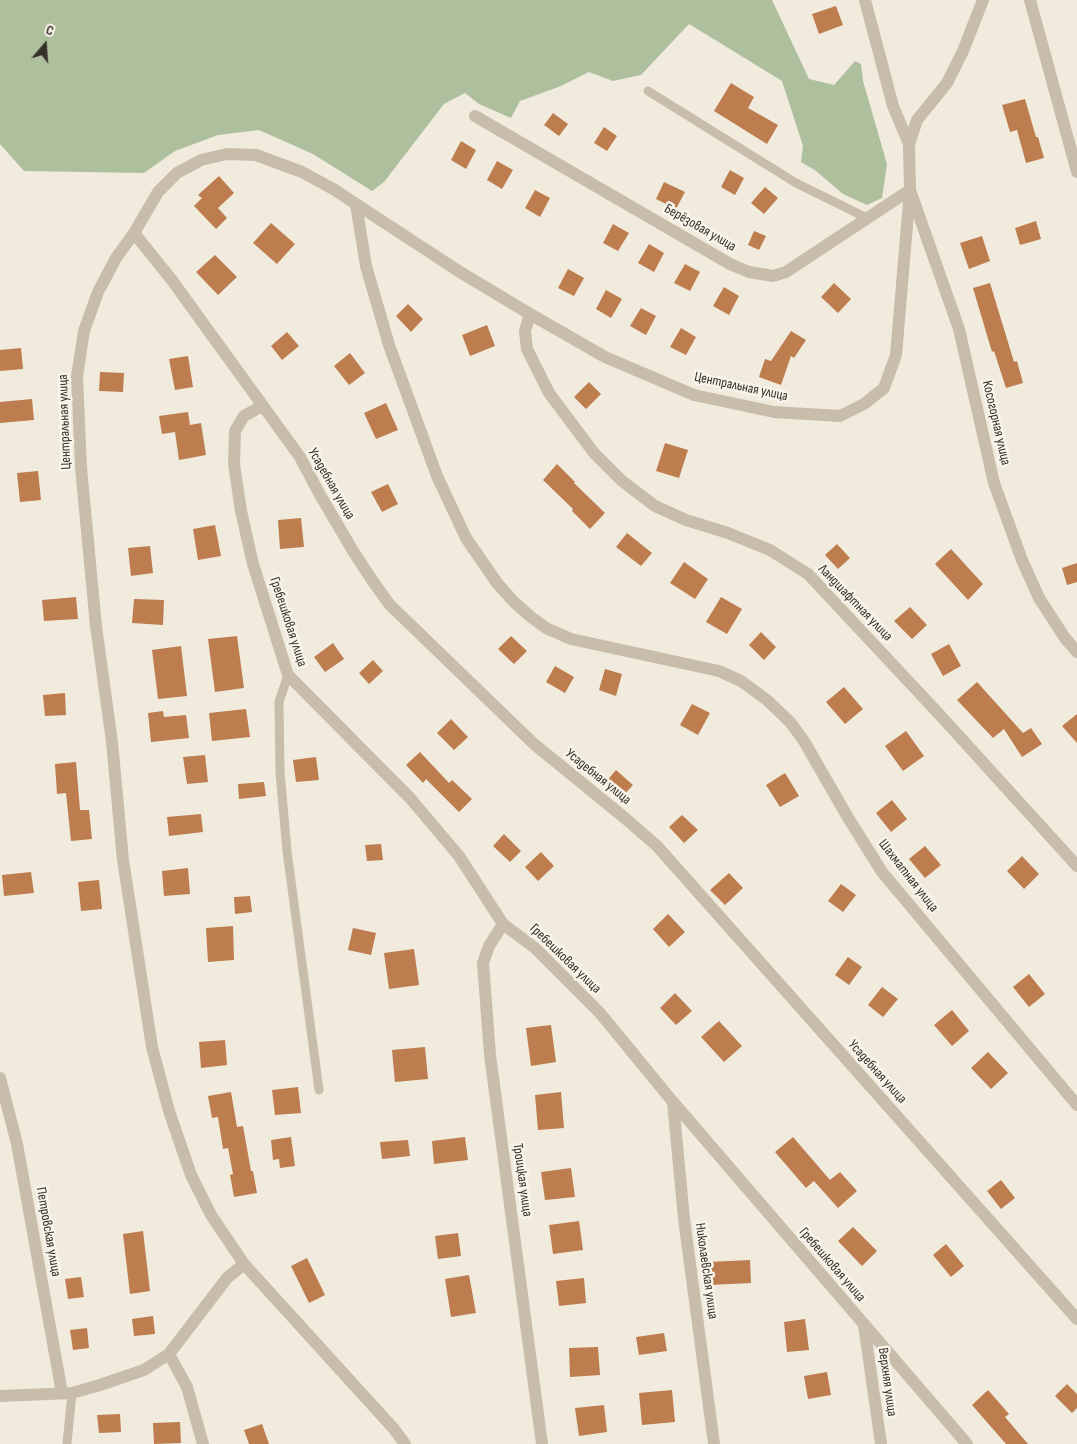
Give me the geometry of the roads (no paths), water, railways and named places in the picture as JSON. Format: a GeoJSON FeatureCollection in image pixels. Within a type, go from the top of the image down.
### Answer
{"type":"FeatureCollection","features":[{"type":"Feature","properties":{"kind":"street"},"geometry":{"type":"LineString","coordinates":[[865,0],[893,106],[909,144]]}},
{"type":"Feature","properties":{"kind":"street"},"geometry":{"type":"LineString","coordinates":[[909,144],[917,120],[947,83],[963,51],[983,0]]}},
{"type":"Feature","properties":{"kind":"street"},"geometry":{"type":"LineString","coordinates":[[1030,0],[1077,172]]}},
{"type":"Feature","properties":{"kind":"street","name":"Берёзовая улица"},"geometry":{"type":"LineString","coordinates":[[475,116],[730,264],[749,272],[773,276],[786,272],[910,190]]}},
{"type":"Feature","properties":{"kind":"street","name":"Центральная улица"},"geometry":{"type":"LineString","coordinates":[[405,1444],[394,1429],[244,1264],[211,1215],[191,1175],[169,1112],[152,1047],[123,860],[112,742],[95,616],[81,468],[77,376],[84,331],[98,292],[116,258],[134,233],[158,192],[177,173],[201,160],[227,154],[256,155],[302,172],[335,190],[460,272],[605,357],[694,395],[774,412],[840,416],[864,404],[884,388],[896,355],[910,190],[909,144]]}},
{"type":"Feature","properties":{"kind":"street","name":"Косогорная улица"},"geometry":{"type":"LineString","coordinates":[[910,190],[959,329],[994,483],[1039,598],[1065,638],[1077,652]]}},
{"type":"Feature","properties":{"kind":"street","name":"Шахматная улица"},"geometry":{"type":"LineString","coordinates":[[356,204],[366,266],[389,345],[427,448],[466,538],[497,583],[531,617],[546,628],[571,639],[719,671],[741,681],[767,700],[790,722],[804,741],[882,872],[1077,1105]]}},
{"type":"Feature","properties":{"kind":"street","name":"Усадебная улица"},"geometry":{"type":"LineString","coordinates":[[134,233],[171,279],[300,457],[353,550],[390,605],[534,744],[657,846],[1077,1319]]}},
{"type":"Feature","properties":{"kind":"street","name":"Ландшафтная улица"},"geometry":{"type":"LineString","coordinates":[[530,314],[526,331],[526,348],[549,393],[594,453],[622,481],[655,506],[686,520],[728,533],[770,550],[808,574],[1077,866]]}},
{"type":"Feature","properties":{"kind":"street","name":"Гребешковая улица"},"geometry":{"type":"LineString","coordinates":[[262,406],[244,416],[236,431],[234,464],[241,511],[253,564],[288,675],[410,798],[459,856],[503,924],[535,948],[600,1014],[673,1102],[967,1444]]}},
{"type":"Feature","properties":{"kind":"street","name":"Троицкая улица"},"geometry":{"type":"LineString","coordinates":[[503,924],[489,946],[483,963],[490,1055],[542,1444]]}},
{"type":"Feature","properties":{"kind":"street","name":"Петровская улица"},"geometry":{"type":"LineString","coordinates":[[0,1078],[17,1144],[67,1393]]}},
{"type":"Feature","properties":{"kind":"street","name":"Николаевская улица"},"geometry":{"type":"LineString","coordinates":[[673,1102],[684,1219],[714,1444]]}},
{"type":"Feature","properties":{"kind":"street"},"geometry":{"type":"LineString","coordinates":[[0,1396],[67,1393],[100,1385],[144,1370],[169,1354],[227,1278],[244,1264]]}},
{"type":"Feature","properties":{"kind":"street","name":"Верхняя улица"},"geometry":{"type":"LineString","coordinates":[[864,1325],[881,1444]]}},
{"type":"Feature","properties":{"kind":"street"},"geometry":{"type":"LineString","coordinates":[[169,1354],[187,1387],[203,1444]]}},
{"type":"Feature","properties":{"kind":"lane"},"geometry":{"type":"LineString","coordinates":[[648,91],[796,183],[867,218]]}},
{"type":"Feature","properties":{"kind":"lane"},"geometry":{"type":"LineString","coordinates":[[288,675],[279,702],[280,772],[287,851],[319,1090]]}},
{"type":"Feature","properties":{"kind":"lane"},"geometry":{"type":"LineString","coordinates":[[67,1393],[67,1444]]}}]}
